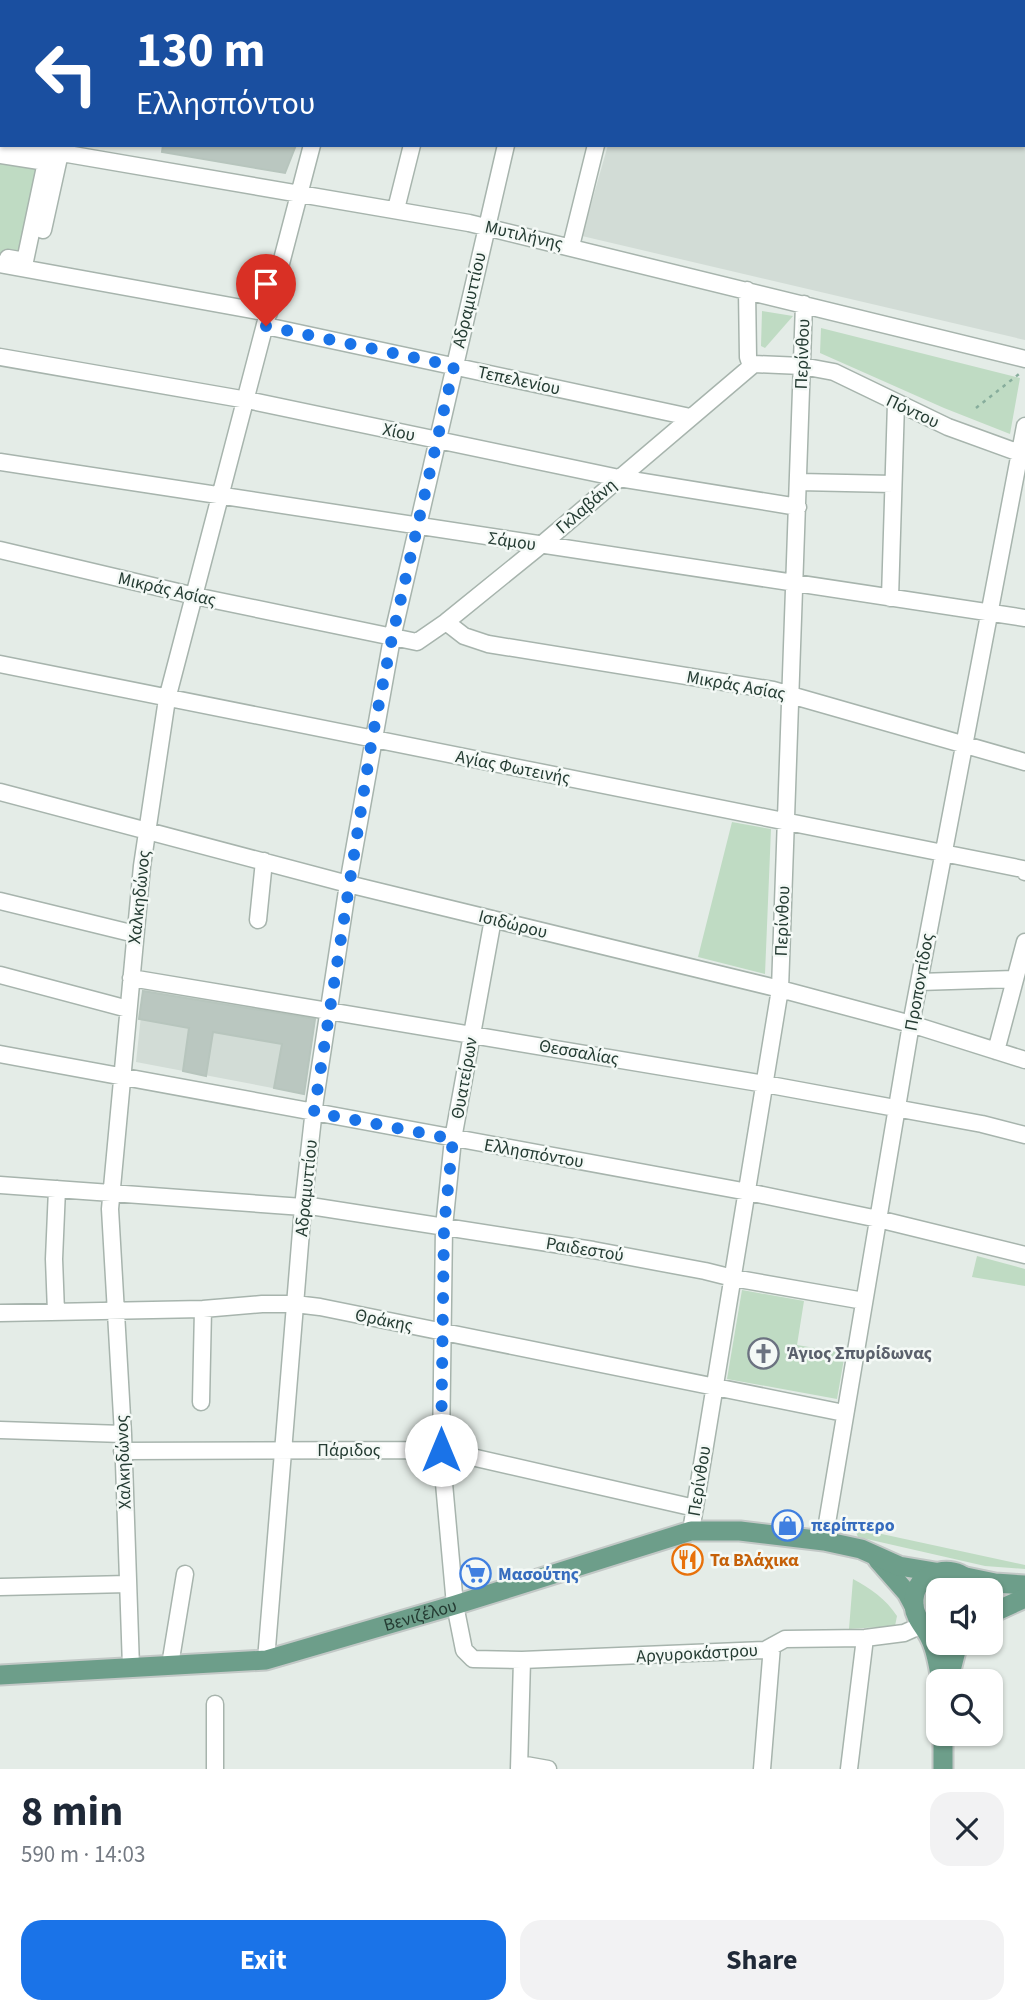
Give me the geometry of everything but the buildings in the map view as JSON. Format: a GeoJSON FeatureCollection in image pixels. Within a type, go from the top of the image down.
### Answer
{"type":"FeatureCollection","features":[{"type":"Feature","properties":{"kind":"main road","name":"Βενιζέλου"},"geometry":{"type":"LineString","coordinates":[[0,1675],[266,1660],[455,1605],[691,1531],[740,1531],[824,1541],[851,1546],[899,1566],[935,1572],[946,1570],[956,1572],[964,1578]]}},
{"type":"Feature","properties":{"kind":"main road"},"geometry":{"type":"LineString","coordinates":[[872,1554],[907,1593],[926,1623]]}},
{"type":"Feature","properties":{"kind":"main road"},"geometry":{"type":"LineString","coordinates":[[914,1606],[919,1585],[935,1572]]}},
{"type":"Feature","properties":{"kind":"main road"},"geometry":{"type":"LineString","coordinates":[[1003,1584],[1025,1585]]}},
{"type":"Feature","properties":{"kind":"main road"},"geometry":{"type":"LineString","coordinates":[[1003,1608],[1025,1598]]}},
{"type":"Feature","properties":{"kind":"main road"},"geometry":{"type":"LineString","coordinates":[[943,1746],[943,1769]]}},
{"type":"Feature","properties":{"kind":"street","name":"Μυτιλήνης"},"geometry":{"type":"LineString","coordinates":[[26,147],[486,226],[1025,359]]}},
{"type":"Feature","properties":{"kind":"street","name":"Χαλκηδώνος"},"geometry":{"type":"LineString","coordinates":[[131,1667],[111,1193],[146,831],[167,699],[312,147]]}},
{"type":"Feature","properties":{"kind":"street"},"geometry":{"type":"LineString","coordinates":[[397,209],[412,147]]}},
{"type":"Feature","properties":{"kind":"street","name":"Αδραμυττίου"},"geometry":{"type":"LineString","coordinates":[[266,1660],[304,1206],[314,1112],[348,884],[392,638],[506,147]]}},
{"type":"Feature","properties":{"kind":"street"},"geometry":{"type":"LineString","coordinates":[[571,246],[596,147]]}},
{"type":"Feature","properties":{"kind":"street"},"geometry":{"type":"LineString","coordinates":[[34,270],[60,153]]}},
{"type":"Feature","properties":{"kind":"street"},"geometry":{"type":"LineString","coordinates":[[0,155],[46,162],[25,261],[0,256]]}},
{"type":"Feature","properties":{"kind":"street","name":"Τεπελενίου"},"geometry":{"type":"LineString","coordinates":[[0,264],[268,320],[454,366],[690,417]]}},
{"type":"Feature","properties":{"kind":"street"},"geometry":{"type":"LineString","coordinates":[[747,290],[748,357],[751,366],[758,363],[802,366]]}},
{"type":"Feature","properties":{"kind":"street","name":"Περίνθου"},"geometry":{"type":"LineString","coordinates":[[691,1531],[780,989],[804,304]]}},
{"type":"Feature","properties":{"kind":"street","name":"Χίου"},"geometry":{"type":"LineString","coordinates":[[0,357],[247,400],[619,478],[798,506]]}},
{"type":"Feature","properties":{"kind":"street","name":"Γκλαβάνη"},"geometry":{"type":"LineString","coordinates":[[417,642],[446,622],[541,545],[751,366]]}},
{"type":"Feature","properties":{"kind":"street","name":"Πόντου"},"geometry":{"type":"LineString","coordinates":[[802,366],[834,372],[948,427],[1022,454]]}},
{"type":"Feature","properties":{"kind":"street"},"geometry":{"type":"LineString","coordinates":[[890,598],[896,403]]}},
{"type":"Feature","properties":{"kind":"street","name":"Προποντίδος"},"geometry":{"type":"LineString","coordinates":[[824,1541],[911,1024],[1022,454],[1025,426]]}},
{"type":"Feature","properties":{"kind":"street","name":"Σάμου"},"geometry":{"type":"LineString","coordinates":[[0,461],[417,527],[1025,618]]}},
{"type":"Feature","properties":{"kind":"street"},"geometry":{"type":"LineString","coordinates":[[799,482],[893,484]]}},
{"type":"Feature","properties":{"kind":"street","name":"Μικράς Ασίας"},"geometry":{"type":"LineString","coordinates":[[0,550],[195,596],[417,642]]}},
{"type":"Feature","properties":{"kind":"street","name":"Μικράς Ασίας"},"geometry":{"type":"LineString","coordinates":[[446,622],[464,636],[488,644],[790,695],[1025,762]]}},
{"type":"Feature","properties":{"kind":"street","name":"Αγίας Φωτεινής"},"geometry":{"type":"LineString","coordinates":[[0,664],[1023,869],[1025,872]]}},
{"type":"Feature","properties":{"kind":"street","name":"Ισιδώρου"},"geometry":{"type":"LineString","coordinates":[[0,792],[348,884],[780,989],[911,1024],[1025,1060]]}},
{"type":"Feature","properties":{"kind":"street"},"geometry":{"type":"LineString","coordinates":[[258,920],[264,860]]}},
{"type":"Feature","properties":{"kind":"street"},"geometry":{"type":"LineString","coordinates":[[0,901],[135,933]]}},
{"type":"Feature","properties":{"kind":"street","name":"Θυατείρων"},"geometry":{"type":"LineString","coordinates":[[468,1656],[464,1650],[455,1605],[441,1450],[444,1227],[453,1139],[493,919]]}},
{"type":"Feature","properties":{"kind":"street"},"geometry":{"type":"LineString","coordinates":[[996,1051],[1024,950]]}},
{"type":"Feature","properties":{"kind":"street"},"geometry":{"type":"LineString","coordinates":[[0,975],[128,1009]]}},
{"type":"Feature","properties":{"kind":"street","name":"Θεσσαλίας"},"geometry":{"type":"LineString","coordinates":[[131,978],[765,1084],[982,1124],[1025,1135]]}},
{"type":"Feature","properties":{"kind":"street"},"geometry":{"type":"LineString","coordinates":[[919,982],[1014,979]]}},
{"type":"Feature","properties":{"kind":"street","name":"Ελλησπόντου"},"geometry":{"type":"LineString","coordinates":[[0,1054],[748,1192],[878,1219],[1025,1255]]}},
{"type":"Feature","properties":{"kind":"street","name":"Ραιδεστού"},"geometry":{"type":"LineString","coordinates":[[0,1185],[304,1206],[593,1250],[864,1301]]}},
{"type":"Feature","properties":{"kind":"street"},"geometry":{"type":"LineString","coordinates":[[56,1312],[54,1259],[57,1189]]}},
{"type":"Feature","properties":{"kind":"street","name":"Θράκης"},"geometry":{"type":"LineString","coordinates":[[0,1313],[295,1304],[844,1413]]}},
{"type":"Feature","properties":{"kind":"street"},"geometry":{"type":"LineString","coordinates":[[201,1402],[203,1308]]}},
{"type":"Feature","properties":{"kind":"street"},"geometry":{"type":"LineString","coordinates":[[0,1430],[123,1434]]}},
{"type":"Feature","properties":{"kind":"street","name":"Πάριδος"},"geometry":{"type":"LineString","coordinates":[[122,1451],[441,1450],[695,1508]]}},
{"type":"Feature","properties":{"kind":"street"},"geometry":{"type":"LineString","coordinates":[[170,1665],[185,1574]]}},
{"type":"Feature","properties":{"kind":"street"},"geometry":{"type":"LineString","coordinates":[[0,1587],[128,1584]]}},
{"type":"Feature","properties":{"kind":"street","name":"Αργυροκάστρου"},"geometry":{"type":"LineString","coordinates":[[468,1656],[478,1659],[522,1660],[765,1650],[785,1639],[865,1638],[926,1630]]}},
{"type":"Feature","properties":{"kind":"street"},"geometry":{"type":"LineString","coordinates":[[849,1769],[865,1638]]}},
{"type":"Feature","properties":{"kind":"street"},"geometry":{"type":"LineString","coordinates":[[762,1769],[772,1646]]}},
{"type":"Feature","properties":{"kind":"street"},"geometry":{"type":"LineString","coordinates":[[522,1660],[519,1767],[548,1769]]}},
{"type":"Feature","properties":{"kind":"street"},"geometry":{"type":"LineString","coordinates":[[215,1704],[215,1769]]}},
{"type":"Feature","properties":{"kind":"path"},"geometry":{"type":"LineString","coordinates":[[976,408],[1019,374],[1025,375]]}},
{"type":"Feature","properties":{"kind":"shaded area"},"geometry":{"type":"Polygon","coordinates":[[[607,147],[1025,147],[1025,340],[582,236],[607,147]]]}},
{"type":"Feature","properties":{"kind":"shaded area"},"geometry":{"type":"Polygon","coordinates":[[[144,988],[316,1016],[304,1094],[136,1062],[144,988]]]}},
{"type":"Feature","properties":{"kind":"green space"},"geometry":{"type":"Polygon","coordinates":[[[0,158],[43,164],[24,258],[0,253],[0,158]]]}},
{"type":"Feature","properties":{"kind":"green space"},"geometry":{"type":"Polygon","coordinates":[[[762,311],[793,316],[765,348],[761,346],[762,311]]]}},
{"type":"Feature","properties":{"kind":"green space"},"geometry":{"type":"Polygon","coordinates":[[[821,328],[1020,378],[1010,434],[820,353],[821,328]]]}},
{"type":"Feature","properties":{"kind":"green space"},"geometry":{"type":"Polygon","coordinates":[[[732,822],[771,829],[765,974],[698,957],[732,822]]]}},
{"type":"Feature","properties":{"kind":"green space"},"geometry":{"type":"Polygon","coordinates":[[[977,1256],[1025,1269],[1025,1286],[972,1277],[977,1256]]]}},
{"type":"Feature","properties":{"kind":"green space"},"geometry":{"type":"Polygon","coordinates":[[[742,1290],[804,1301],[797,1345],[845,1353],[837,1399],[727,1379],[742,1290]]]}},
{"type":"Feature","properties":{"kind":"green space"},"geometry":{"type":"Polygon","coordinates":[[[854,1528],[1025,1565],[1025,1569],[985,1566],[858,1537],[854,1528]]]}},
{"type":"Feature","properties":{"kind":"green space"},"geometry":{"type":"Polygon","coordinates":[[[853,1579],[888,1604],[897,1616],[895,1626],[849,1629],[853,1579]]]}},
{"type":"Feature","properties":{"kind":"place","name":"Άγιος Σπυρίδωνας"},"geometry":{"type":"Point","coordinates":[764,1353]}},
{"type":"Feature","properties":{"kind":"place","name":"περίπτερο"},"geometry":{"type":"Point","coordinates":[788,1525]}},
{"type":"Feature","properties":{"kind":"place","name":"Τα Βλάχικα"},"geometry":{"type":"Point","coordinates":[687,1560]}},
{"type":"Feature","properties":{"kind":"place","name":"Μασούτης"},"geometry":{"type":"Point","coordinates":[475,1574]}},
{"type":"Feature","properties":{"kind":"route"},"geometry":{"type":"LineString","coordinates":[[266,326],[454,366],[392,638],[372,739],[314,1112],[453,1139],[444,1227],[441,1450]]}}]}
